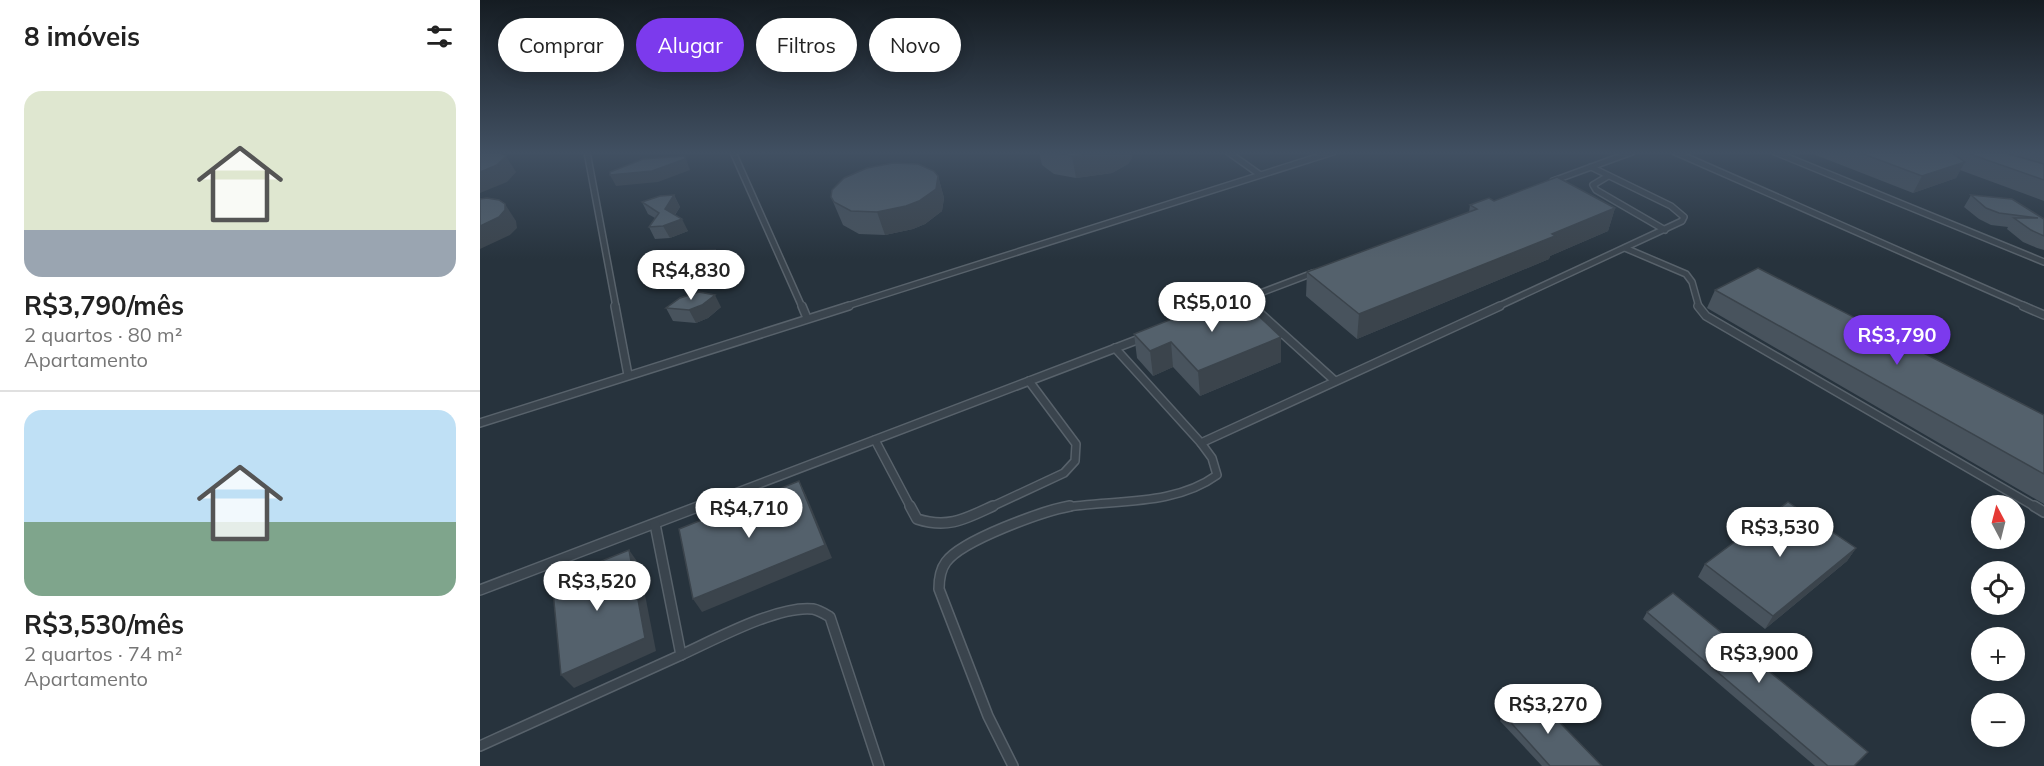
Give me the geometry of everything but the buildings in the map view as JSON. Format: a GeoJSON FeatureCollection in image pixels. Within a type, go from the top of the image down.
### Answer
{"type":"FeatureCollection","features":[{"type":"Feature","properties":{"kind":"lane"},"geometry":{"type":"LineString","coordinates":[[594,188],[628,375]]}},
{"type":"Feature","properties":{"kind":"lane"},"geometry":{"type":"LineString","coordinates":[[750,188],[807,318]]}},
{"type":"Feature","properties":{"kind":"lane"},"geometry":{"type":"LineString","coordinates":[[480,423],[1216,188]]}},
{"type":"Feature","properties":{"kind":"lane"},"geometry":{"type":"LineString","coordinates":[[1595,188],[1665,230]]}},
{"type":"Feature","properties":{"kind":"lane"},"geometry":{"type":"LineString","coordinates":[[1201,443],[1682,221],[1684,217],[1681,212],[1632,188]]}},
{"type":"Feature","properties":{"kind":"lane"},"geometry":{"type":"LineString","coordinates":[[1756,188],[2044,315]]}},
{"type":"Feature","properties":{"kind":"lane"},"geometry":{"type":"LineString","coordinates":[[1862,188],[2044,262]]}},
{"type":"Feature","properties":{"kind":"lane"},"geometry":{"type":"LineString","coordinates":[[1625,248],[1661,264],[1676,267],[1687,274],[1693,284],[1696,306],[1706,316],[2044,512]]}},
{"type":"Feature","properties":{"kind":"lane"},"geometry":{"type":"LineString","coordinates":[[1222,307],[1322,269]]}},
{"type":"Feature","properties":{"kind":"lane"},"geometry":{"type":"LineString","coordinates":[[1244,299],[1335,381]]}},
{"type":"Feature","properties":{"kind":"lane"},"geometry":{"type":"LineString","coordinates":[[480,590],[1147,336]]}},
{"type":"Feature","properties":{"kind":"lane"},"geometry":{"type":"LineString","coordinates":[[1013,766],[988,716],[939,589],[938,574],[945,561],[959,551],[1027,518],[1054,509],[1176,494],[1200,488],[1211,482],[1217,475],[1217,465],[1212,456],[1115,348]]}},
{"type":"Feature","properties":{"kind":"lane"},"geometry":{"type":"LineString","coordinates":[[875,440],[916,519],[935,525],[963,520],[1064,473],[1075,461],[1076,444],[1029,381]]}},
{"type":"Feature","properties":{"kind":"lane"},"geometry":{"type":"LineString","coordinates":[[655,524],[681,655]]}},
{"type":"Feature","properties":{"kind":"lane"},"geometry":{"type":"LineString","coordinates":[[480,746],[681,655],[773,617],[796,610],[815,609],[830,617],[879,766]]}}]}
